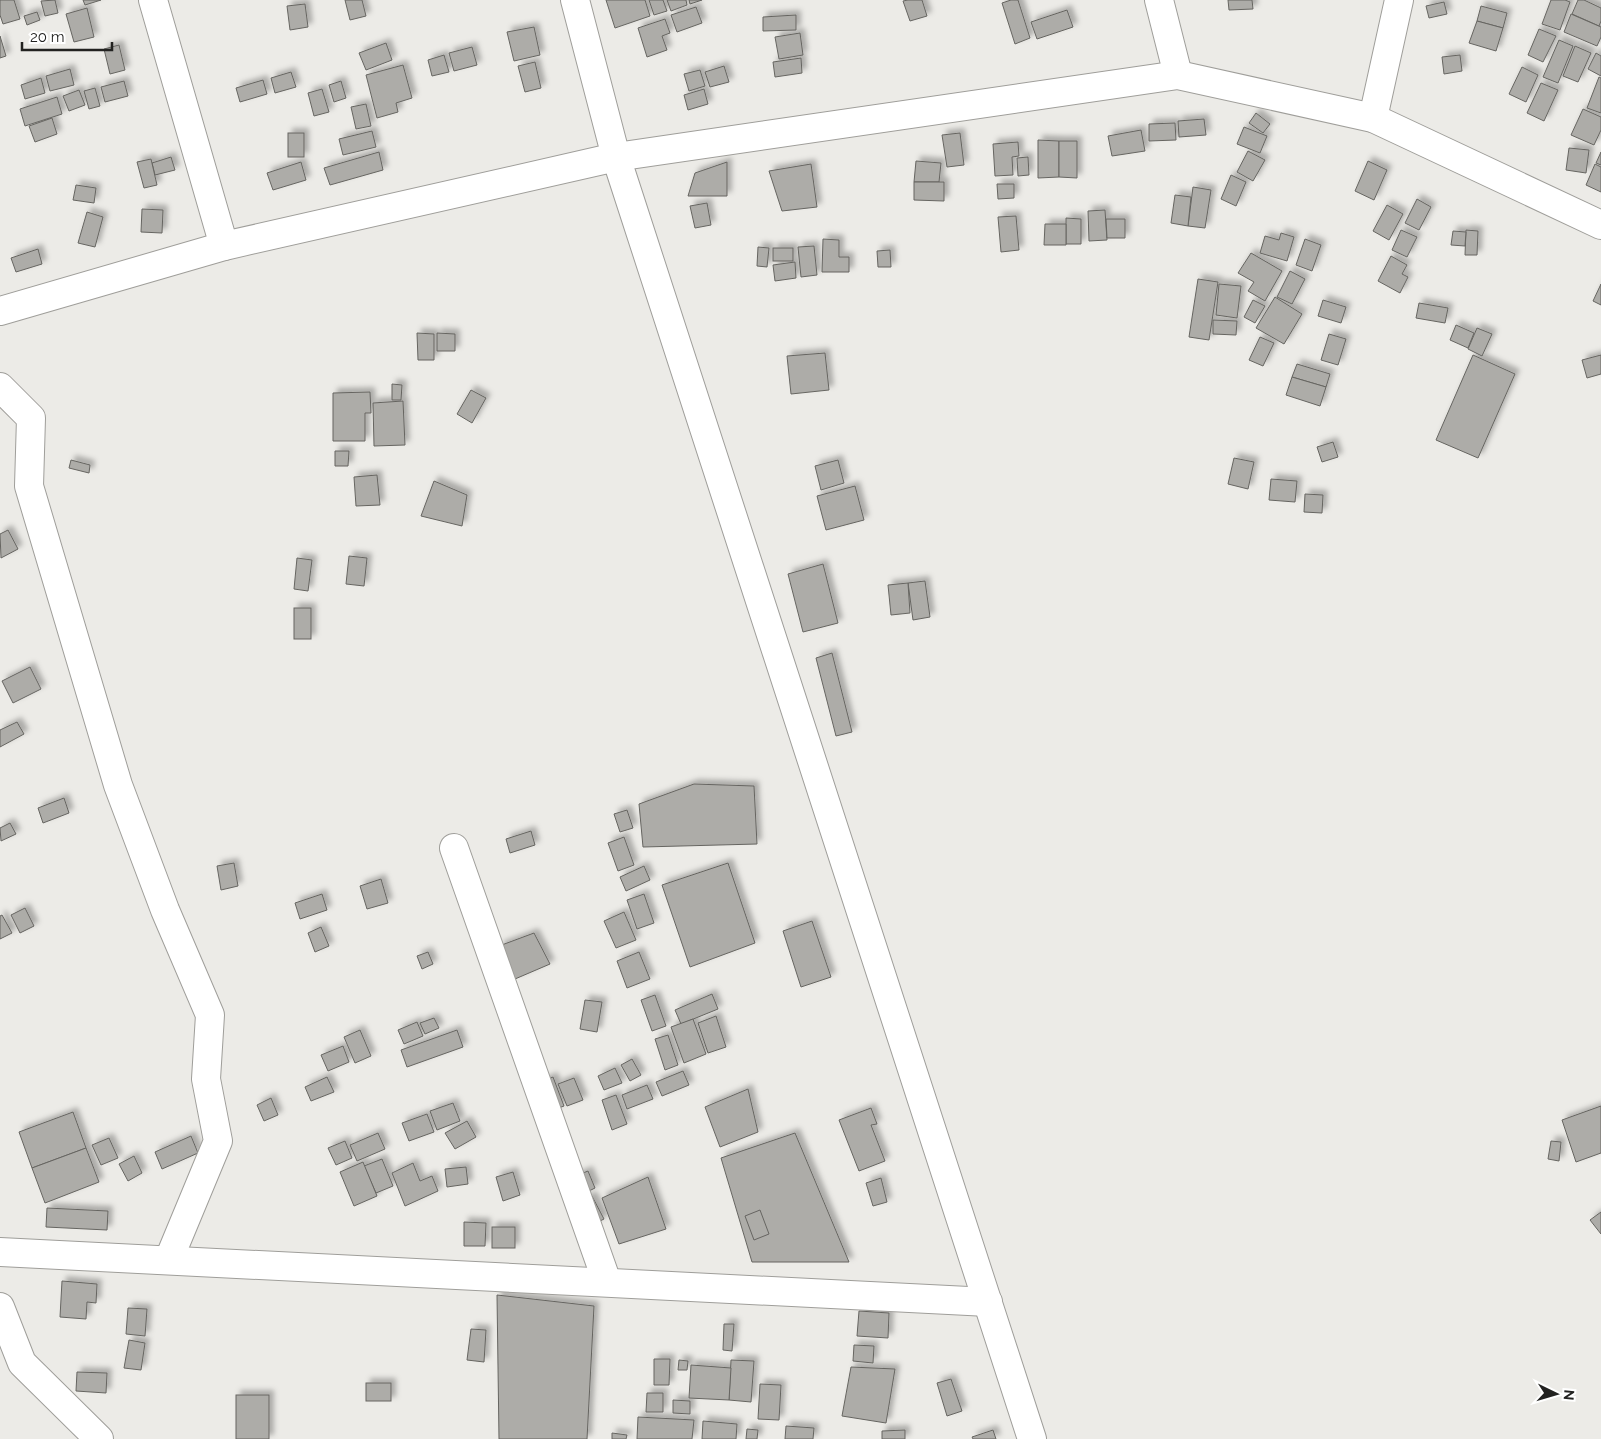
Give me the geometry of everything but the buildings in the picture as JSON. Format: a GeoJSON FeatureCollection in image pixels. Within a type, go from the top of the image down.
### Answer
{"type":"FeatureCollection","features":[{"type":"Feature","properties":{"kind":"street"},"geometry":{"type":"LineString","coordinates":[[154,0],[224,246]]}},
{"type":"Feature","properties":{"kind":"street"},"geometry":{"type":"LineString","coordinates":[[574,0],[616,157],[1032,1439]]}},
{"type":"Feature","properties":{"kind":"street"},"geometry":{"type":"LineString","coordinates":[[1159,0],[1178,75]]}},
{"type":"Feature","properties":{"kind":"street"},"geometry":{"type":"LineString","coordinates":[[1373,118],[1399,0]]}},
{"type":"Feature","properties":{"kind":"street"},"geometry":{"type":"LineString","coordinates":[[0,311],[224,246],[616,157],[1178,75],[1373,118],[1601,224]]}},
{"type":"Feature","properties":{"kind":"street"},"geometry":{"type":"LineString","coordinates":[[0,387],[31,418],[29,486],[118,785],[165,910],[210,1015],[206,1079],[218,1141],[169,1259]]}},
{"type":"Feature","properties":{"kind":"street"},"geometry":{"type":"LineString","coordinates":[[454,848],[607,1282]]}},
{"type":"Feature","properties":{"kind":"street"},"geometry":{"type":"LineString","coordinates":[[0,1252],[169,1259],[988,1302]]}},
{"type":"Feature","properties":{"kind":"street"},"geometry":{"type":"LineString","coordinates":[[0,1307],[22,1363],[99,1439]]}}]}
